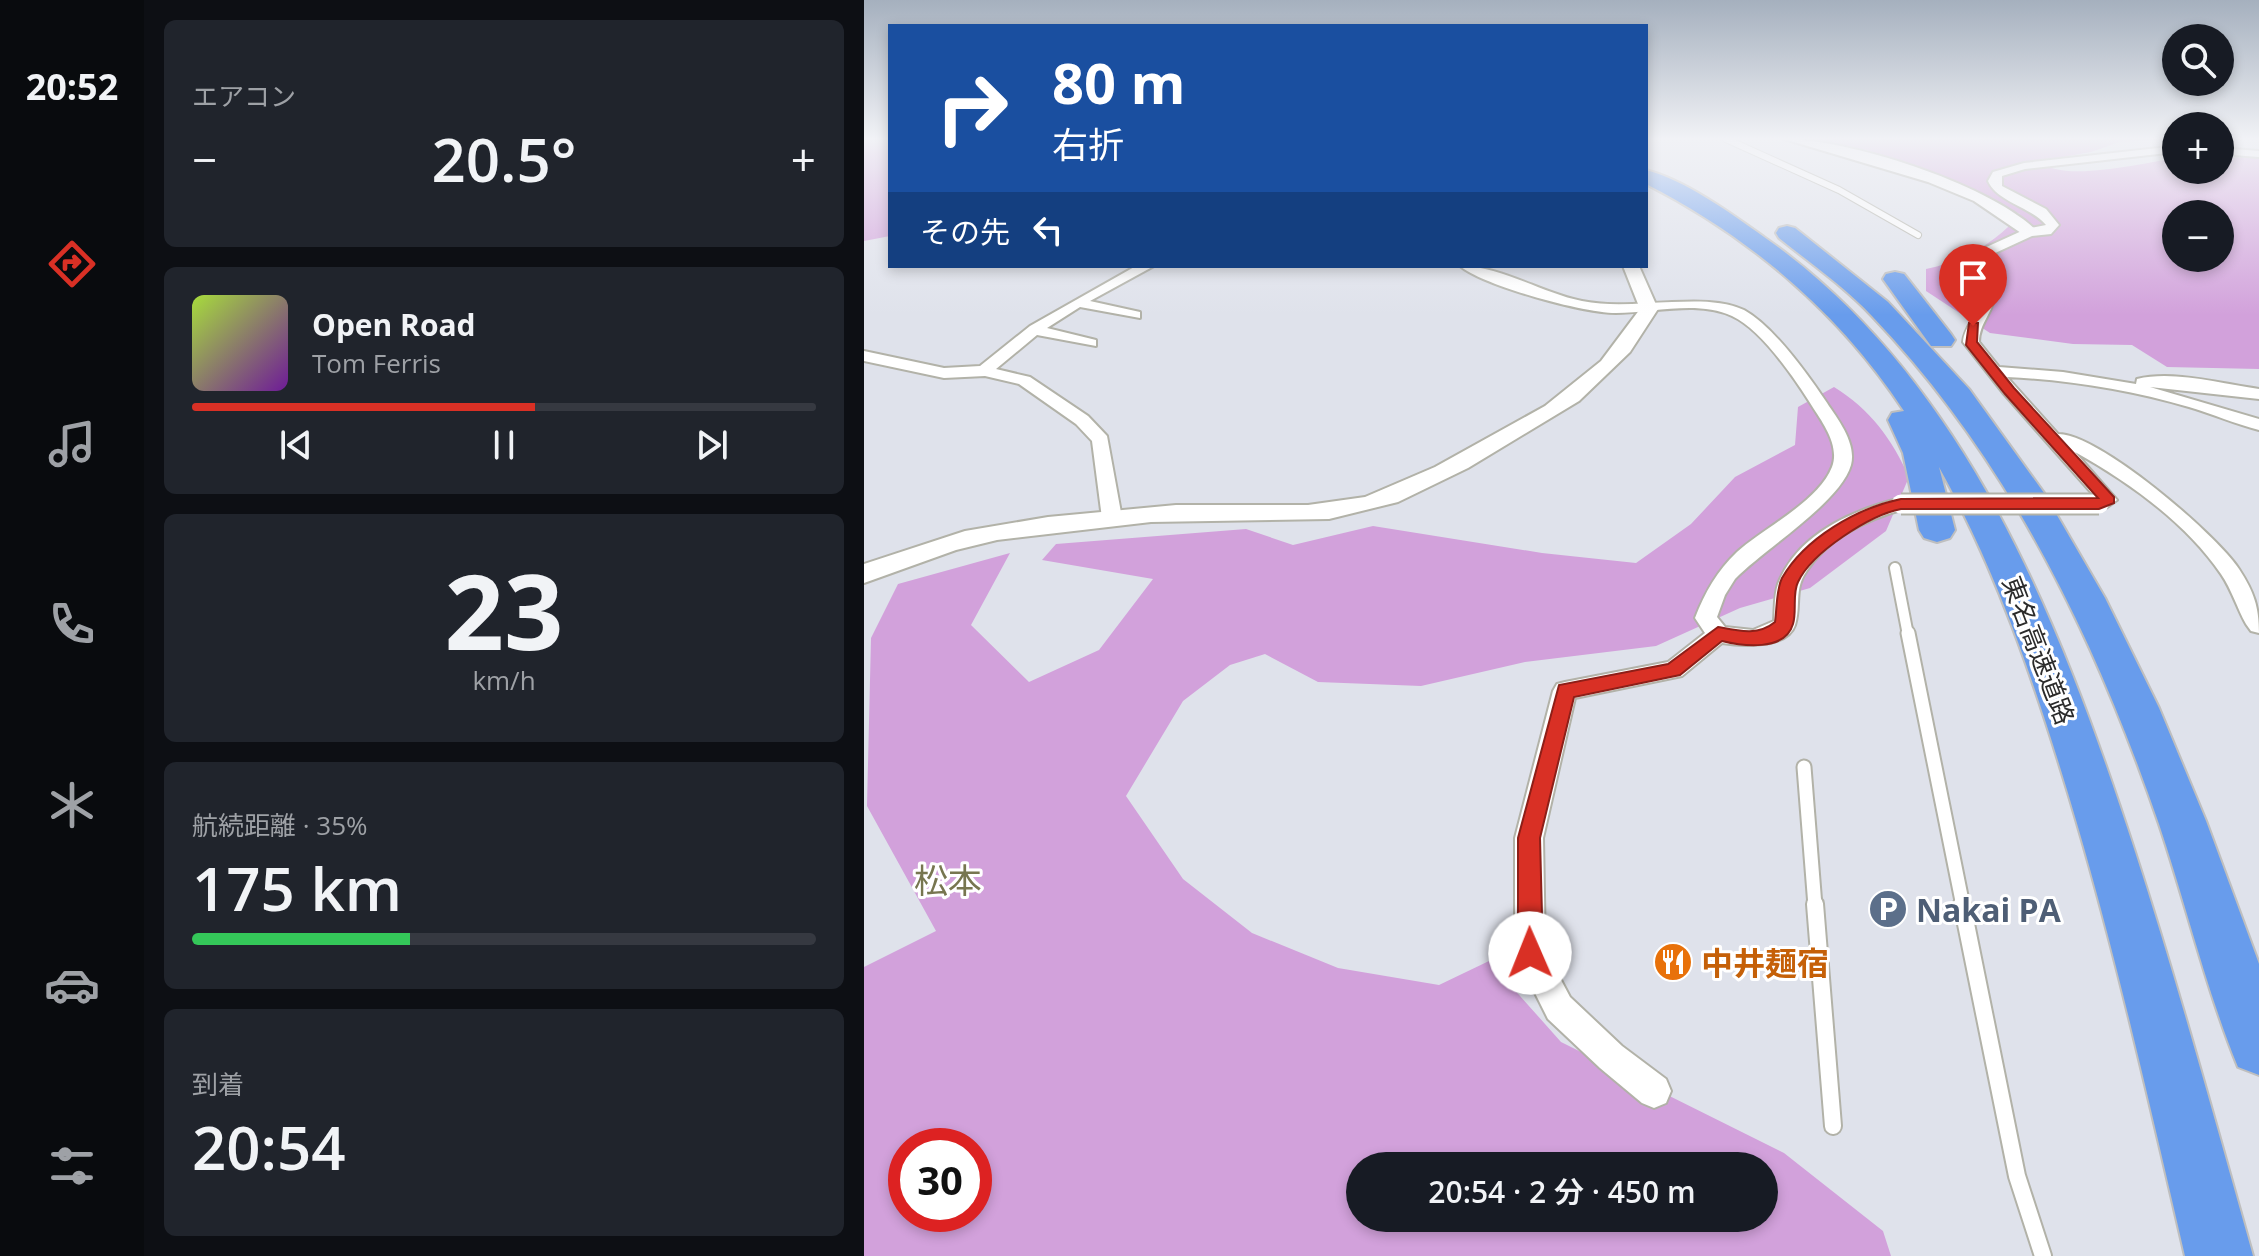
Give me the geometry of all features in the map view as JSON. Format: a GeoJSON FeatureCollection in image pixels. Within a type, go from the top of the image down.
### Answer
{"type":"FeatureCollection","features":[{"type":"Feature","properties":{"kind":"highway"},"geometry":{"type":"LineString","coordinates":[[1687,198],[1777,266],[1841,328],[1881,381],[1919,453],[1937,530]]}},
{"type":"Feature","properties":{"kind":"highway","name":"東名高速道路"},"geometry":{"type":"LineString","coordinates":[[1687,198],[1772,253],[1845,318],[1922,412],[1988,526],[2021,596],[2052,677],[2105,832],[2159,1023],[2219,1256]]}},
{"type":"Feature","properties":{"kind":"highway"},"geometry":{"type":"LineString","coordinates":[[1727,198],[1817,255],[1898,326],[1957,392],[2020,483],[2080,591],[2147,736],[2196,860]]}},
{"type":"Feature","properties":{"kind":"highway"},"geometry":{"type":"LineString","coordinates":[[1895,279],[2013,444],[2061,523],[2124,647],[2158,734],[2196,860],[2259,1046]]}},
{"type":"Feature","properties":{"kind":"street"},"geometry":{"type":"LineString","coordinates":[[1976,198],[1995,207],[2013,224],[2030,232]]}},
{"type":"Feature","properties":{"kind":"street"},"geometry":{"type":"LineString","coordinates":[[1473,268],[1546,295],[1595,308],[1697,307],[1739,313],[1784,355],[1837,434],[1843,449],[1843,466],[1827,488],[1737,563],[1709,603],[1706,618],[1718,634],[1744,639],[1770,637],[1784,625],[1789,582],[1813,550],[1878,509],[1901,504],[2099,504],[2108,500],[1969,337],[1984,313],[1989,297],[1986,287],[1971,266],[1974,258],[2030,232],[2047,231],[2053,225],[2042,212],[2015,198]]}},
{"type":"Feature","properties":{"kind":"street"},"geometry":{"type":"LineString","coordinates":[[985,371],[989,364],[1036,330],[1143,268]]}},
{"type":"Feature","properties":{"kind":"street"},"geometry":{"type":"LineString","coordinates":[[1499,268],[1518,283]]}},
{"type":"Feature","properties":{"kind":"street"},"geometry":{"type":"LineString","coordinates":[[1632,268],[1649,309]]}},
{"type":"Feature","properties":{"kind":"street"},"geometry":{"type":"LineString","coordinates":[[1080,303],[1135,315]]}},
{"type":"Feature","properties":{"kind":"street"},"geometry":{"type":"LineString","coordinates":[[864,574],[993,533],[1112,518],[1200,512],[1300,514],[1368,504],[1411,489],[1575,396],[1641,323],[1649,309]]}},
{"type":"Feature","properties":{"kind":"street"},"geometry":{"type":"LineString","coordinates":[[1036,330],[1091,343]]}},
{"type":"Feature","properties":{"kind":"street"},"geometry":{"type":"LineString","coordinates":[[864,356],[944,373],[985,371],[1024,380],[1082,420],[1101,440],[1112,518]]}},
{"type":"Feature","properties":{"kind":"street"},"geometry":{"type":"LineString","coordinates":[[1996,372],[2118,385],[2175,383],[2259,394]]}},
{"type":"Feature","properties":{"kind":"street"},"geometry":{"type":"LineString","coordinates":[[2118,385],[2259,425]]}},
{"type":"Feature","properties":{"kind":"street"},"geometry":{"type":"LineString","coordinates":[[2046,430],[2141,484],[2181,519],[2226,565],[2240,584],[2253,618],[2259,625]]}},
{"type":"Feature","properties":{"kind":"street"},"geometry":{"type":"LineString","coordinates":[[1654,1091],[1611,1057],[1559,1008],[1530,953],[1529,838],[1565,691],[1674,670],[1718,634]]}},
{"type":"Feature","properties":{"kind":"lane"},"geometry":{"type":"LineString","coordinates":[[1852,198],[1918,235]]}},
{"type":"Feature","properties":{"kind":"lane"},"geometry":{"type":"LineString","coordinates":[[1895,568],[2017,1176],[2043,1256]]}},
{"type":"Feature","properties":{"kind":"lane"},"geometry":{"type":"LineString","coordinates":[[1804,767],[1833,1126]]}},
{"type":"Feature","properties":{"kind":"shaded area"},"geometry":{"type":"Polygon","coordinates":[[[864,198],[888,198],[888,236],[864,241],[864,198]]]}},
{"type":"Feature","properties":{"kind":"shaded area"},"geometry":{"type":"Polygon","coordinates":[[[1984,198],[2259,198],[2259,369],[2167,367],[2132,345],[2073,344],[1990,333],[1926,291],[1926,269],[1978,249],[2020,214],[1984,198]]]}},
{"type":"Feature","properties":{"kind":"shaded area"},"geometry":{"type":"Polygon","coordinates":[[[1834,387],[1859,405],[1879,426],[1909,477],[1886,531],[1810,588],[1740,608],[1656,646],[1525,662],[1421,686],[1318,682],[1265,654],[1230,665],[1183,701],[1126,796],[1183,879],[1252,933],[1338,968],[1439,985],[1489,961],[1561,1042],[1784,1153],[1883,1231],[1891,1256],[864,1256],[864,967],[936,931],[867,806],[871,638],[898,584],[1010,553],[971,625],[1029,682],[1099,650],[1153,579],[1042,560],[1056,544],[1246,529],[1293,545],[1373,526],[1542,553],[1636,563],[1691,524],[1735,477],[1795,445],[1798,407],[1834,387]]]}},
{"type":"Feature","properties":{"kind":"place","name":"Nakai PA"},"geometry":{"type":"Point","coordinates":[1888,909]}},
{"type":"Feature","properties":{"kind":"place","name":"中井麺宿"},"geometry":{"type":"Point","coordinates":[1673,962]}},
{"type":"Feature","properties":{"kind":"district","name":"松本"},"geometry":{"type":"Point","coordinates":[948,880]}},
{"type":"Feature","properties":{"kind":"route"},"geometry":{"type":"LineString","coordinates":[[1530,953],[1529,838],[1565,691],[1674,670],[1718,634],[1744,639],[1770,637],[1784,625],[1789,582],[1813,550],[1878,509],[1901,504],[2099,504],[2108,500],[2010,391],[1971,342],[1969,337],[1973,326]]}}]}
